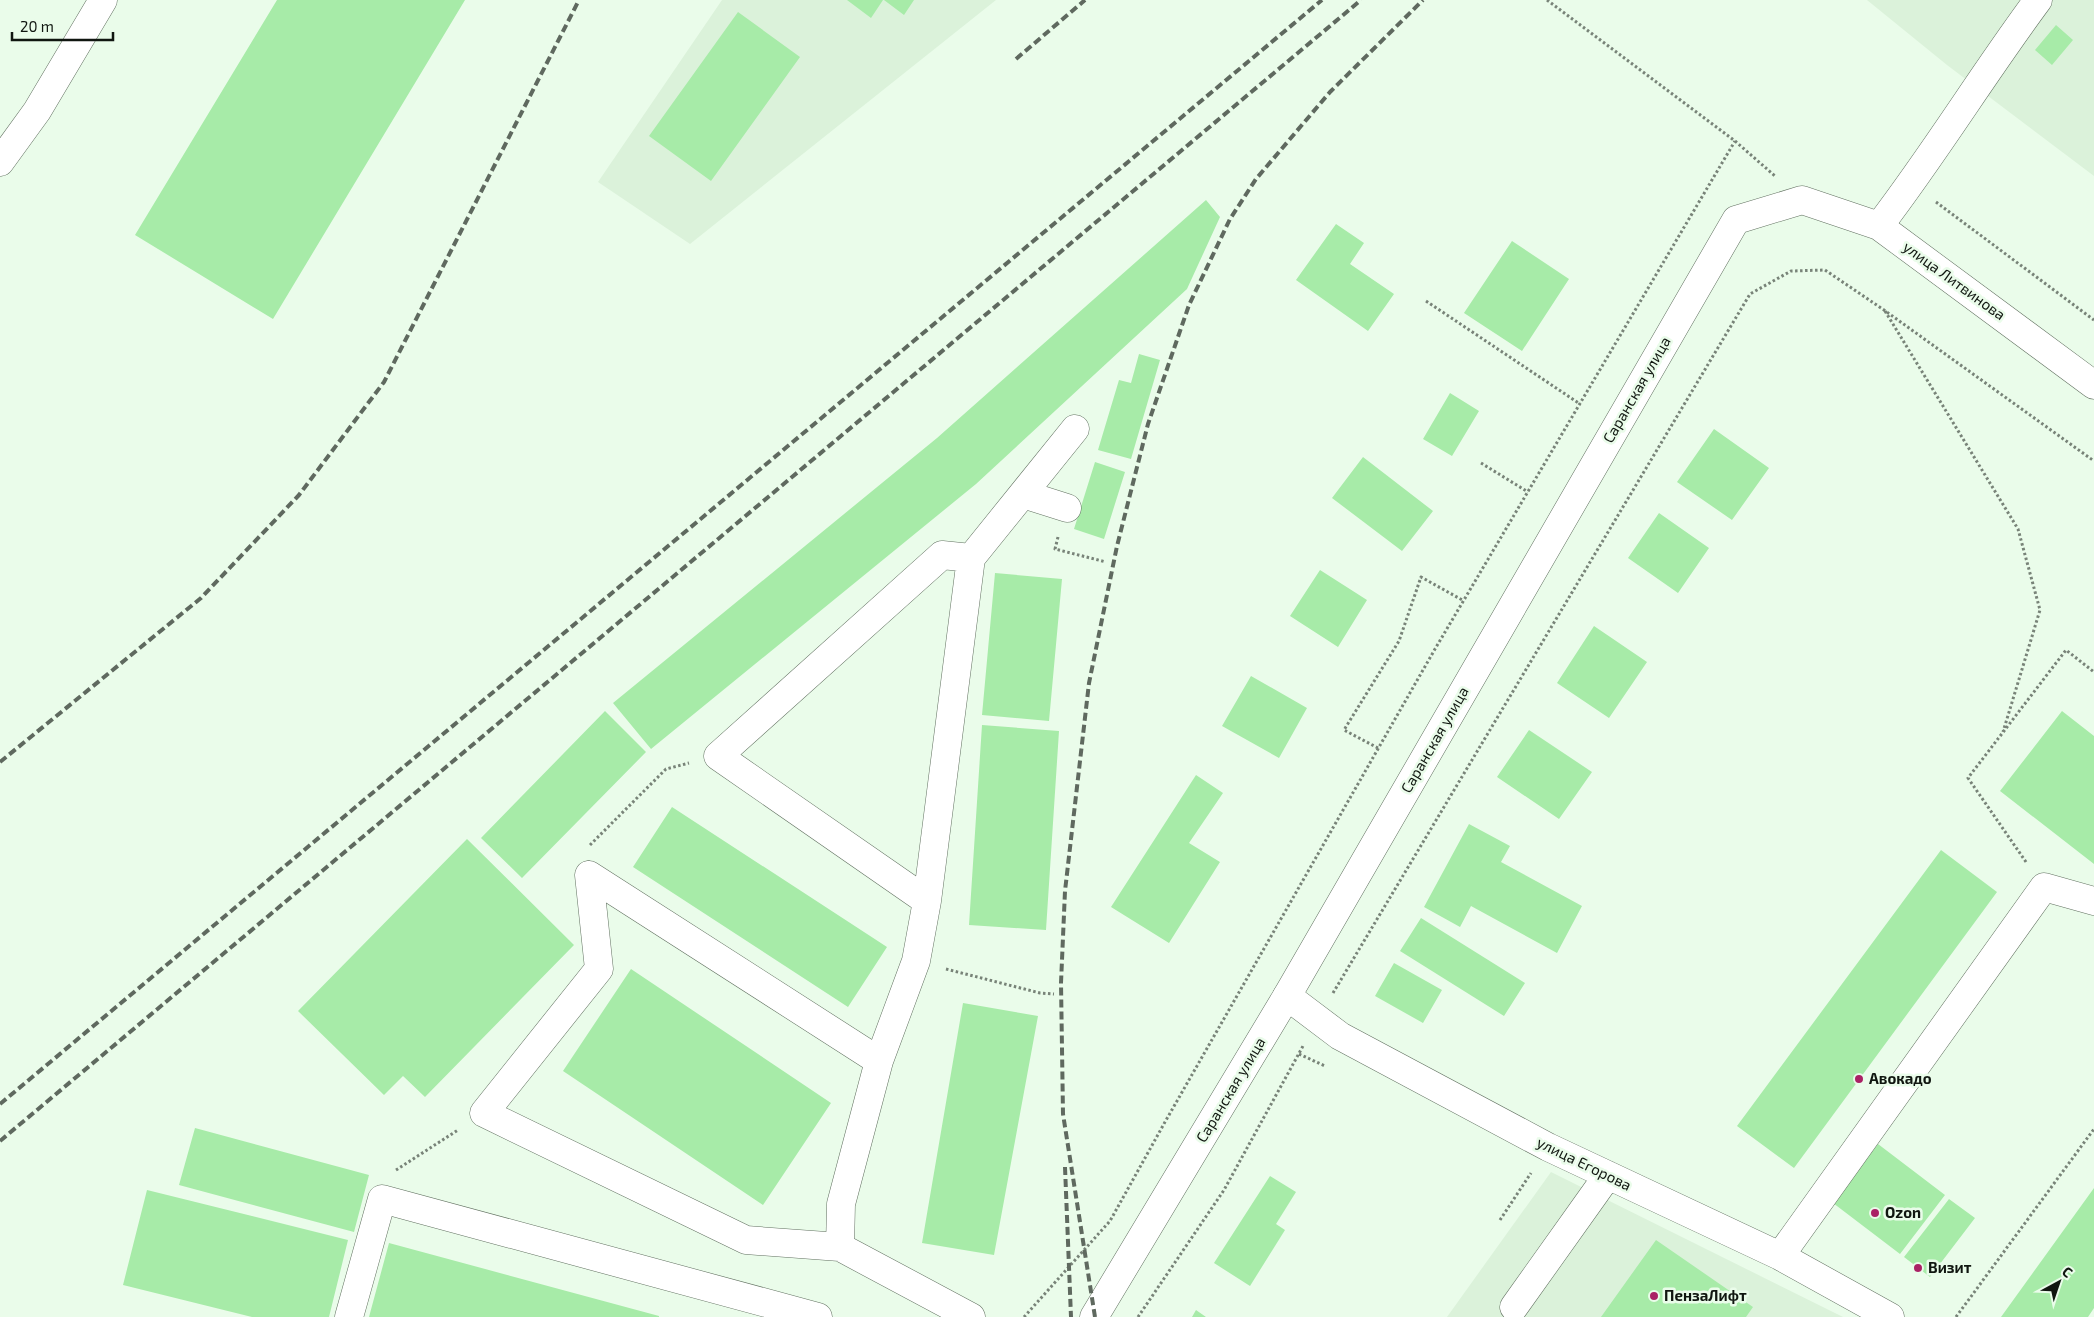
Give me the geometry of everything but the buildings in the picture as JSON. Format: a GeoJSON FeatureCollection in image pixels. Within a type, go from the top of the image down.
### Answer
{"type":"FeatureCollection","features":[{"type":"Feature","properties":{"kind":"main road"},"geometry":{"type":"LineString","coordinates":[[0,162],[36,111],[103,0]]}},
{"type":"Feature","properties":{"kind":"main road"},"geometry":{"type":"LineString","coordinates":[[1879,226],[1912,184],[2014,32],[2038,0]]}},
{"type":"Feature","properties":{"kind":"main road","name":"улица Литвинова"},"geometry":{"type":"LineString","coordinates":[[1802,200],[1879,226],[2094,385]]}},
{"type":"Feature","properties":{"kind":"main road","name":"Саранская улица"},"geometry":{"type":"LineString","coordinates":[[1094,1317],[1287,996],[1736,220],[1802,200]]}},
{"type":"Feature","properties":{"kind":"main road"},"geometry":{"type":"LineString","coordinates":[[840,1247],[841,1204],[879,1061],[916,961],[927,901],[971,558],[1075,430]]}},
{"type":"Feature","properties":{"kind":"main road"},"geometry":{"type":"LineString","coordinates":[[1023,494],[1067,508]]}},
{"type":"Feature","properties":{"kind":"main road"},"geometry":{"type":"LineString","coordinates":[[927,901],[718,756],[942,555],[971,558]]}},
{"type":"Feature","properties":{"kind":"main road"},"geometry":{"type":"LineString","coordinates":[[589,875],[879,1061]]}},
{"type":"Feature","properties":{"kind":"main road"},"geometry":{"type":"LineString","coordinates":[[589,875],[599,969],[484,1113],[746,1240],[840,1247],[964,1316]]}},
{"type":"Feature","properties":{"kind":"main road"},"geometry":{"type":"LineString","coordinates":[[1780,1256],[2044,887],[2094,901]]}},
{"type":"Feature","properties":{"kind":"main road","name":"улица Егорова"},"geometry":{"type":"LineString","coordinates":[[1287,996],[1340,1036],[1548,1147],[1780,1256],[1890,1317]]}},
{"type":"Feature","properties":{"kind":"main road"},"geometry":{"type":"LineString","coordinates":[[1514,1307],[1608,1175]]}},
{"type":"Feature","properties":{"kind":"main road"},"geometry":{"type":"LineString","coordinates":[[349,1317],[382,1199],[813,1316]]}},
{"type":"Feature","properties":{"kind":"path"},"geometry":{"type":"LineString","coordinates":[[1547,0],[1735,141],[1802,200]]}},
{"type":"Feature","properties":{"kind":"path"},"geometry":{"type":"LineString","coordinates":[[1024,1317],[1110,1221],[1378,748],[1735,141]]}},
{"type":"Feature","properties":{"kind":"path"},"geometry":{"type":"LineString","coordinates":[[1912,184],[2094,320]]}},
{"type":"Feature","properties":{"kind":"path"},"geometry":{"type":"LineString","coordinates":[[1138,1317],[1224,1190],[1317,1020],[1750,294],[1791,271],[1825,270],[1884,310],[2094,461]]}},
{"type":"Feature","properties":{"kind":"path"},"geometry":{"type":"LineString","coordinates":[[1426,301],[1580,404]]}},
{"type":"Feature","properties":{"kind":"path"},"geometry":{"type":"LineString","coordinates":[[1884,310],[2018,529],[2040,610],[2003,732]]}},
{"type":"Feature","properties":{"kind":"path"},"geometry":{"type":"LineString","coordinates":[[1481,463],[1528,492]]}},
{"type":"Feature","properties":{"kind":"path"},"geometry":{"type":"LineString","coordinates":[[1067,508],[1055,549],[1106,562]]}},
{"type":"Feature","properties":{"kind":"path"},"geometry":{"type":"LineString","coordinates":[[1378,748],[1344,730],[1399,641],[1421,578],[1464,601]]}},
{"type":"Feature","properties":{"kind":"path"},"geometry":{"type":"LineString","coordinates":[[2044,887],[1968,778],[2066,650],[2094,672]]}},
{"type":"Feature","properties":{"kind":"path"},"geometry":{"type":"LineString","coordinates":[[589,875],[590,845],[666,769],[718,756]]}},
{"type":"Feature","properties":{"kind":"path"},"geometry":{"type":"LineString","coordinates":[[916,961],[1040,993],[1054,994]]}},
{"type":"Feature","properties":{"kind":"path"},"geometry":{"type":"LineString","coordinates":[[382,1199],[394,1172],[484,1113]]}},
{"type":"Feature","properties":{"kind":"path"},"geometry":{"type":"LineString","coordinates":[[1956,1317],[2094,1130]]}},
{"type":"Feature","properties":{"kind":"path"},"geometry":{"type":"LineString","coordinates":[[1500,1220],[1548,1147]]}},
{"type":"Feature","properties":{"kind":"shaded area"},"geometry":{"type":"Polygon","coordinates":[[[722,0],[996,0],[690,244],[598,182],[722,0]]]}},
{"type":"Feature","properties":{"kind":"shaded area"},"geometry":{"type":"Polygon","coordinates":[[[1867,0],[2094,0],[2094,176],[1947,65],[1867,0]]]}},
{"type":"Feature","properties":{"kind":"shaded area"},"geometry":{"type":"Polygon","coordinates":[[[1551,1172],[1843,1317],[1447,1317],[1551,1172]]]}},
{"type":"Feature","properties":{"kind":"railway"},"geometry":{"type":"LineString","coordinates":[[0,762],[201,598],[299,495],[384,382],[579,0]]}},
{"type":"Feature","properties":{"kind":"railway"},"geometry":{"type":"LineString","coordinates":[[1016,59],[1085,0]]}},
{"type":"Feature","properties":{"kind":"railway"},"geometry":{"type":"LineString","coordinates":[[0,1104],[1322,0]]}},
{"type":"Feature","properties":{"kind":"railway"},"geometry":{"type":"LineString","coordinates":[[0,1141],[1361,0]]}},
{"type":"Feature","properties":{"kind":"railway"},"geometry":{"type":"LineString","coordinates":[[1095,1317],[1063,1114],[1061,983],[1065,891],[1089,683],[1117,546],[1148,424],[1189,305],[1230,219],[1256,179],[1330,92],[1423,0]]}},
{"type":"Feature","properties":{"kind":"railway"},"geometry":{"type":"LineString","coordinates":[[1065,1167],[1071,1317]]}},
{"type":"Feature","properties":{"kind":"place","name":"Авокадо"},"geometry":{"type":"Point","coordinates":[1859,1079]}},
{"type":"Feature","properties":{"kind":"place","name":"Ozon"},"geometry":{"type":"Point","coordinates":[1875,1213]}},
{"type":"Feature","properties":{"kind":"place","name":"Визит"},"geometry":{"type":"Point","coordinates":[1918,1268]}},
{"type":"Feature","properties":{"kind":"place","name":"ПензаЛифт"},"geometry":{"type":"Point","coordinates":[1654,1296]}}]}
